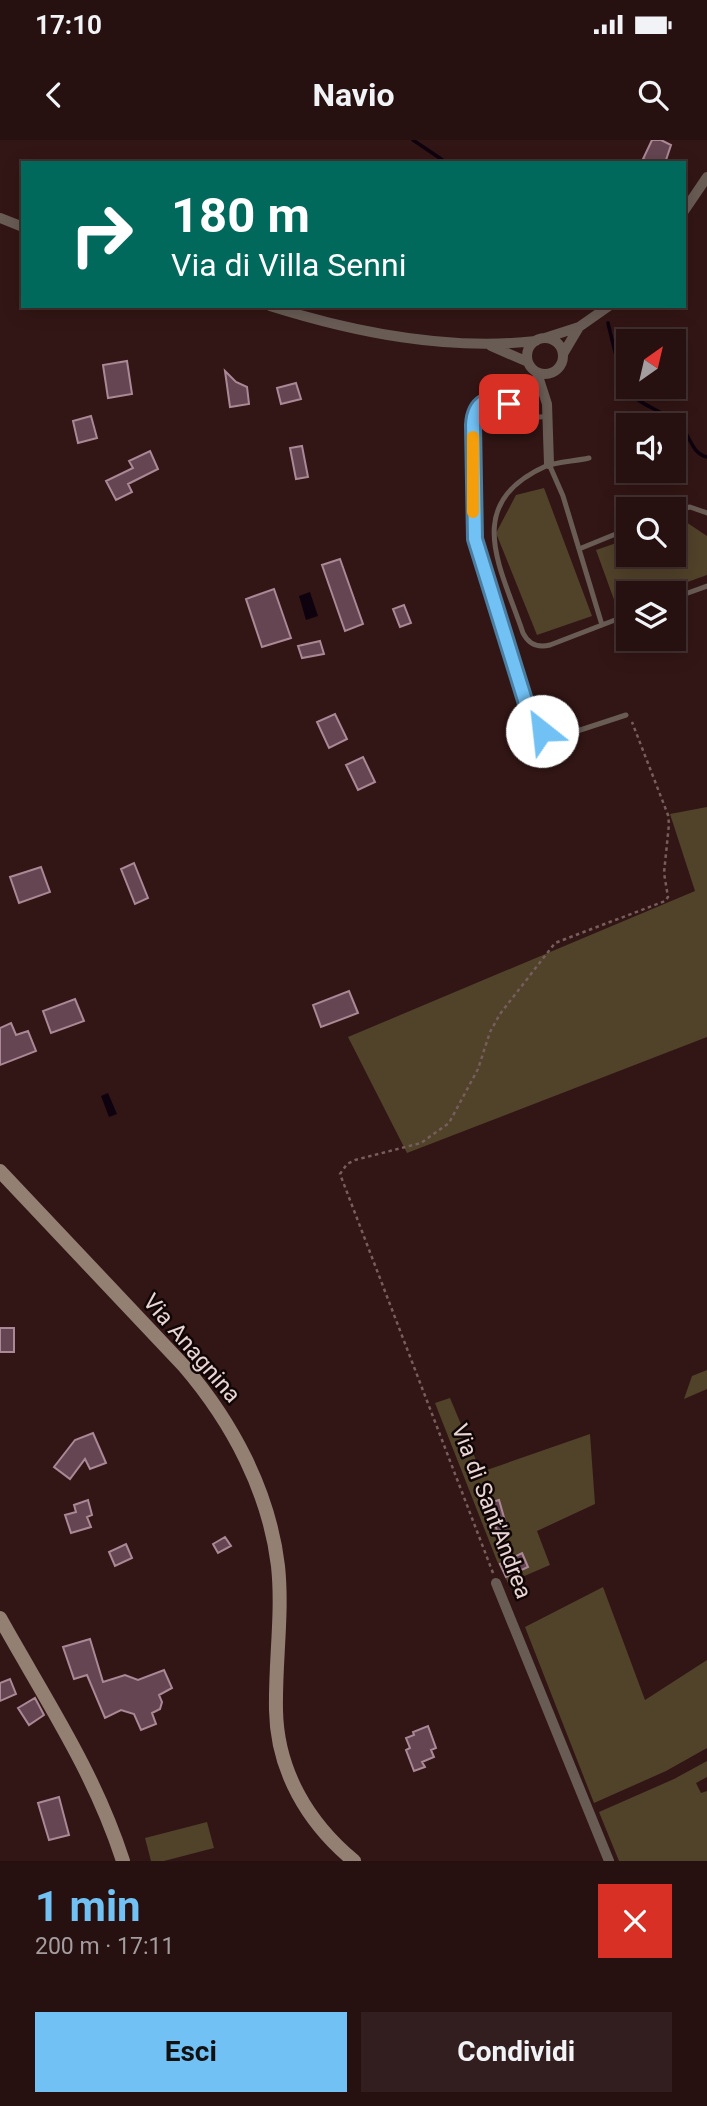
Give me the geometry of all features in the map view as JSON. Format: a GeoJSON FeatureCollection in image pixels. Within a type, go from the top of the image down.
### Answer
{"type":"FeatureCollection","features":[{"type":"Feature","properties":{"kind":"main road","name":"Via Anagnina"},"geometry":{"type":"LineString","coordinates":[[0,1171],[184,1366],[212,1400],[235,1439],[264,1504],[278,1565],[280,1612],[276,1712],[283,1757],[296,1791],[310,1816],[354,1861]]}},
{"type":"Feature","properties":{"kind":"main road"},"geometry":{"type":"LineString","coordinates":[[0,1618],[57,1713],[91,1777],[123,1861]]}},
{"type":"Feature","properties":{"kind":"street"},"geometry":{"type":"LineString","coordinates":[[686,208],[707,177]]}},
{"type":"Feature","properties":{"kind":"street"},"geometry":{"type":"LineString","coordinates":[[0,218],[21,227]]}},
{"type":"Feature","properties":{"kind":"street"},"geometry":{"type":"LineString","coordinates":[[277,308],[408,337],[451,343],[488,344],[541,339],[579,327],[606,308]]}},
{"type":"Feature","properties":{"kind":"street"},"geometry":{"type":"LineString","coordinates":[[546,398],[553,373],[561,365],[563,354],[579,327]]}},
{"type":"Feature","properties":{"kind":"street"},"geometry":{"type":"LineString","coordinates":[[541,339],[559,344],[563,354]]}},
{"type":"Feature","properties":{"kind":"street"},"geometry":{"type":"LineString","coordinates":[[528,362],[527,352],[541,339]]}},
{"type":"Feature","properties":{"kind":"street"},"geometry":{"type":"LineString","coordinates":[[488,344],[528,362],[537,373],[546,398],[549,464]]}},
{"type":"Feature","properties":{"kind":"street"},"geometry":{"type":"LineString","coordinates":[[537,373],[553,373]]}},
{"type":"Feature","properties":{"kind":"street","name":"Via di Sant'Andrea"},"geometry":{"type":"LineString","coordinates":[[496,1583],[609,1861]]}},
{"type":"Feature","properties":{"kind":"lane"},"geometry":{"type":"LineString","coordinates":[[548,416],[530,417],[497,399],[482,402],[475,410],[475,539],[534,723],[548,734],[562,736],[625,715]]}},
{"type":"Feature","properties":{"kind":"lane"},"geometry":{"type":"LineString","coordinates":[[589,458],[549,464],[513,487],[499,506],[494,524],[494,544],[523,633],[532,644],[545,646],[616,620]]}},
{"type":"Feature","properties":{"kind":"lane"},"geometry":{"type":"LineString","coordinates":[[549,464],[564,496],[602,625]]}},
{"type":"Feature","properties":{"kind":"lane"},"geometry":{"type":"LineString","coordinates":[[686,510],[694,508],[707,513]]}},
{"type":"Feature","properties":{"kind":"lane"},"geometry":{"type":"LineString","coordinates":[[579,549],[616,534]]}},
{"type":"Feature","properties":{"kind":"lane"},"geometry":{"type":"LineString","coordinates":[[686,594],[707,586]]}},
{"type":"Feature","properties":{"kind":"path","name":"Via di Sant'Andrea"},"geometry":{"type":"LineString","coordinates":[[496,1583],[340,1174],[347,1164],[355,1160],[421,1143],[449,1123],[478,1069],[490,1032],[500,1014],[555,943],[611,923],[665,901],[668,897],[664,873],[668,815],[631,720],[625,715]]}},
{"type":"Feature","properties":{"kind":"shaded area"},"geometry":{"type":"Polygon","coordinates":[[[544,488],[592,616],[537,635],[496,533],[516,495],[544,488]]]}},
{"type":"Feature","properties":{"kind":"shaded area"},"geometry":{"type":"Polygon","coordinates":[[[686,522],[707,536],[707,575],[686,583],[616,581],[616,605],[596,550],[616,543],[616,567],[686,567],[686,522]]]}},
{"type":"Feature","properties":{"kind":"shaded area"},"geometry":{"type":"Polygon","coordinates":[[[310,592],[318,616],[306,620],[299,596],[310,592]]]}},
{"type":"Feature","properties":{"kind":"shaded area"},"geometry":{"type":"Polygon","coordinates":[[[707,807],[707,1037],[407,1153],[348,1037],[695,891],[670,814],[707,807]]]}},
{"type":"Feature","properties":{"kind":"shaded area"},"geometry":{"type":"Polygon","coordinates":[[[108,1093],[117,1114],[109,1117],[101,1096],[108,1093]]]}},
{"type":"Feature","properties":{"kind":"shaded area"},"geometry":{"type":"Polygon","coordinates":[[[707,1370],[707,1389],[684,1399],[692,1376],[707,1370]]]}},
{"type":"Feature","properties":{"kind":"shaded area"},"geometry":{"type":"Polygon","coordinates":[[[450,1398],[481,1472],[590,1434],[595,1504],[537,1531],[550,1565],[508,1583],[435,1403],[450,1398]]]}},
{"type":"Feature","properties":{"kind":"shaded area"},"geometry":{"type":"Polygon","coordinates":[[[603,1587],[645,1700],[707,1660],[707,1748],[666,1771],[594,1803],[525,1627],[603,1587]]]}},
{"type":"Feature","properties":{"kind":"shaded area"},"geometry":{"type":"Polygon","coordinates":[[[707,1761],[707,1777],[696,1783],[701,1793],[707,1791],[707,1861],[619,1861],[599,1812],[674,1779],[707,1761]]]}},
{"type":"Feature","properties":{"kind":"shaded area"},"geometry":{"type":"Polygon","coordinates":[[[207,1822],[214,1848],[164,1861],[151,1861],[145,1838],[207,1822]]]}},
{"type":"Feature","properties":{"kind":"building"},"geometry":{"type":"Polygon","coordinates":[[[652,140],[661,140],[671,145],[666,161],[643,159],[652,140]]]}},
{"type":"Feature","properties":{"kind":"building"},"geometry":{"type":"Polygon","coordinates":[[[127,361],[132,394],[108,398],[103,365],[127,361]]]}},
{"type":"Feature","properties":{"kind":"building"},"geometry":{"type":"Polygon","coordinates":[[[225,371],[236,382],[247,387],[249,404],[230,407],[225,371]]]}},
{"type":"Feature","properties":{"kind":"building"},"geometry":{"type":"Polygon","coordinates":[[[296,383],[301,399],[281,404],[277,388],[296,383]]]}},
{"type":"Feature","properties":{"kind":"building"},"geometry":{"type":"Polygon","coordinates":[[[91,416],[97,438],[78,443],[73,421],[91,416]]]}},
{"type":"Feature","properties":{"kind":"building"},"geometry":{"type":"Polygon","coordinates":[[[302,446],[308,477],[296,479],[290,448],[302,446]]]}},
{"type":"Feature","properties":{"kind":"building"},"geometry":{"type":"Polygon","coordinates":[[[150,451],[158,469],[128,484],[132,492],[116,500],[106,481],[133,468],[129,461],[150,451]]]}},
{"type":"Feature","properties":{"kind":"building"},"geometry":{"type":"Polygon","coordinates":[[[340,559],[363,624],[345,631],[322,565],[340,559]]]}},
{"type":"Feature","properties":{"kind":"building"},"geometry":{"type":"Polygon","coordinates":[[[274,589],[291,638],[262,647],[246,599],[274,589]]]}},
{"type":"Feature","properties":{"kind":"building"},"geometry":{"type":"Polygon","coordinates":[[[404,605],[411,623],[400,627],[393,609],[404,605]]]}},
{"type":"Feature","properties":{"kind":"building"},"geometry":{"type":"Polygon","coordinates":[[[320,641],[324,654],[302,658],[298,646],[320,641]]]}},
{"type":"Feature","properties":{"kind":"building"},"geometry":{"type":"Polygon","coordinates":[[[335,714],[347,739],[329,748],[317,722],[335,714]]]}},
{"type":"Feature","properties":{"kind":"building"},"geometry":{"type":"Polygon","coordinates":[[[363,757],[375,782],[358,790],[346,765],[363,757]]]}},
{"type":"Feature","properties":{"kind":"building"},"geometry":{"type":"Polygon","coordinates":[[[134,863],[148,898],[135,904],[121,869],[134,863]]]}},
{"type":"Feature","properties":{"kind":"building"},"geometry":{"type":"Polygon","coordinates":[[[41,867],[50,892],[19,903],[10,877],[41,867]]]}},
{"type":"Feature","properties":{"kind":"building"},"geometry":{"type":"Polygon","coordinates":[[[349,991],[358,1013],[321,1027],[313,1005],[349,991]]]}},
{"type":"Feature","properties":{"kind":"building"},"geometry":{"type":"Polygon","coordinates":[[[75,999],[84,1021],[51,1033],[43,1011],[75,999]]]}},
{"type":"Feature","properties":{"kind":"building"},"geometry":{"type":"Polygon","coordinates":[[[11,1023],[16,1035],[28,1031],[36,1051],[0,1065],[0,1028],[11,1023]]]}},
{"type":"Feature","properties":{"kind":"building"},"geometry":{"type":"Polygon","coordinates":[[[0,1328],[14,1328],[14,1352],[0,1352],[0,1328]]]}},
{"type":"Feature","properties":{"kind":"building"},"geometry":{"type":"Polygon","coordinates":[[[93,1433],[106,1463],[90,1469],[85,1459],[70,1479],[54,1467],[75,1440],[93,1433]]]}},
{"type":"Feature","properties":{"kind":"building"},"geometry":{"type":"Polygon","coordinates":[[[88,1500],[92,1515],[87,1517],[91,1527],[71,1533],[65,1515],[76,1512],[74,1505],[88,1500]]]}},
{"type":"Feature","properties":{"kind":"building"},"geometry":{"type":"Polygon","coordinates":[[[499,1500],[507,1528],[497,1531],[489,1503],[499,1500]]]}},
{"type":"Feature","properties":{"kind":"building"},"geometry":{"type":"Polygon","coordinates":[[[225,1537],[231,1546],[218,1553],[213,1544],[225,1537]]]}},
{"type":"Feature","properties":{"kind":"building"},"geometry":{"type":"Polygon","coordinates":[[[126,1544],[132,1558],[115,1566],[109,1552],[126,1544]]]}},
{"type":"Feature","properties":{"kind":"building"},"geometry":{"type":"Polygon","coordinates":[[[522,1553],[528,1567],[506,1577],[500,1564],[522,1553]]]}},
{"type":"Feature","properties":{"kind":"building"},"geometry":{"type":"Polygon","coordinates":[[[90,1639],[103,1682],[125,1675],[138,1680],[164,1670],[172,1688],[159,1695],[162,1702],[160,1709],[152,1713],[156,1724],[141,1730],[134,1714],[121,1710],[105,1718],[87,1675],[74,1679],[63,1647],[90,1639]]]}},
{"type":"Feature","properties":{"kind":"building"},"geometry":{"type":"Polygon","coordinates":[[[10,1679],[16,1694],[0,1701],[0,1683],[10,1679]]]}},
{"type":"Feature","properties":{"kind":"building"},"geometry":{"type":"Polygon","coordinates":[[[35,1698],[44,1715],[29,1725],[18,1708],[35,1698]]]}},
{"type":"Feature","properties":{"kind":"building"},"geometry":{"type":"Polygon","coordinates":[[[428,1726],[436,1748],[431,1750],[434,1757],[422,1762],[425,1767],[414,1771],[406,1750],[410,1748],[406,1738],[428,1726]]]}},
{"type":"Feature","properties":{"kind":"building"},"geometry":{"type":"Polygon","coordinates":[[[59,1797],[69,1835],[49,1840],[38,1803],[59,1797]]]}},
{"type":"Feature","properties":{"kind":"waterway"},"geometry":{"type":"LineString","coordinates":[[413,140],[444,161]]}},
{"type":"Feature","properties":{"kind":"waterway"},"geometry":{"type":"LineString","coordinates":[[608,323],[618,364],[631,393],[680,425],[697,452],[707,457]]}},
{"type":"Feature","properties":{"kind":"slow traffic"},"geometry":{"type":"LineString","coordinates":[[473,437],[473,512]]}},
{"type":"Feature","properties":{"kind":"route"},"geometry":{"type":"LineString","coordinates":[[509,404],[491,399],[482,402],[475,410],[475,539],[531,719],[542,731]]}}]}
